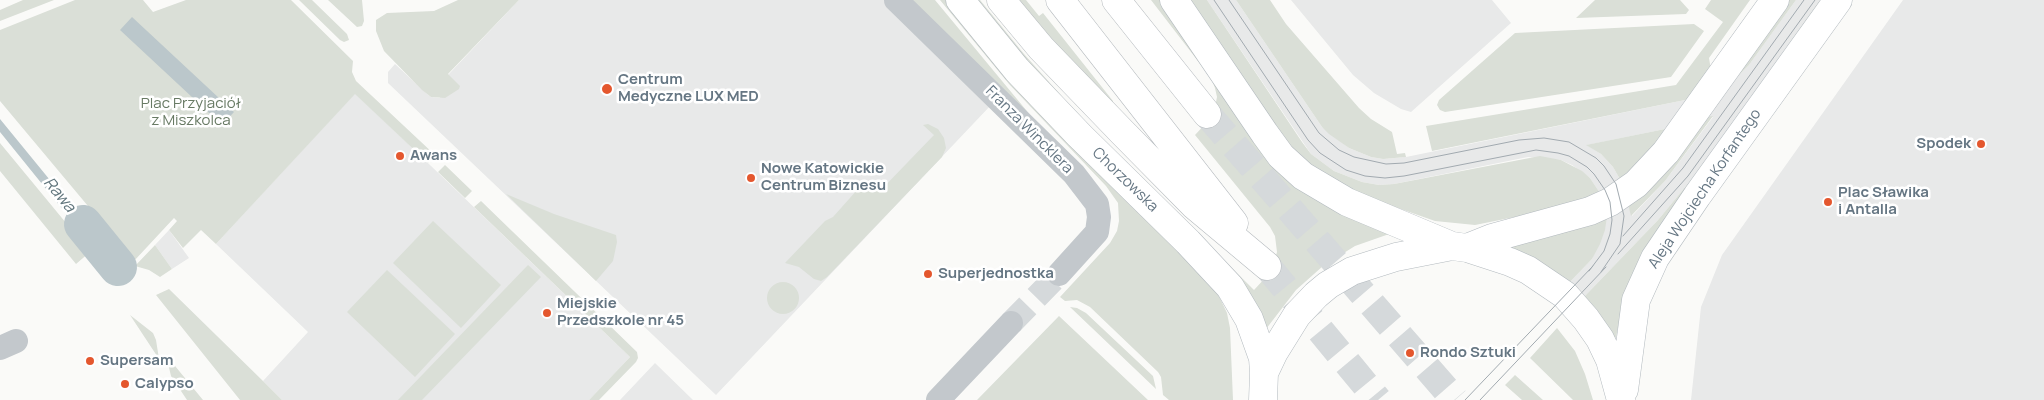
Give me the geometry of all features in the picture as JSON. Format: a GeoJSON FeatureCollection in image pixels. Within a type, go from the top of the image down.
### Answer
{"type":"FeatureCollection","features":[{"type":"Feature","properties":{"kind":"main road","name":"Chorzowska"},"geometry":{"type":"LineString","coordinates":[[960,0],[1017,70],[1079,135],[1188,242],[1230,287],[1250,319],[1263,358],[1264,373]]}},
{"type":"Feature","properties":{"kind":"main road"},"geometry":{"type":"LineString","coordinates":[[1001,0],[1072,81],[1194,205],[1267,266],[1060,0]]}},
{"type":"Feature","properties":{"kind":"main road"},"geometry":{"type":"LineString","coordinates":[[1116,0],[1207,114]]}},
{"type":"Feature","properties":{"kind":"main road"},"geometry":{"type":"LineString","coordinates":[[1174,0],[1281,156],[1303,176],[1347,202],[1459,247],[1528,270],[1544,280],[1572,302],[1600,339],[1610,360],[1622,400]]}},
{"type":"Feature","properties":{"kind":"main road"},"geometry":{"type":"LineString","coordinates":[[1263,400],[1264,373],[1283,335],[1297,315],[1328,285],[1352,271],[1396,257],[1459,247],[1590,211],[1610,202],[1636,184],[1666,152],[1775,0]]}},
{"type":"Feature","properties":{"kind":"main road","name":"Aleja Wojciecha Korfantego"},"geometry":{"type":"LineString","coordinates":[[1622,400],[1636,300],[1655,258],[1697,196],[1838,0]]}},
{"type":"Feature","properties":{"kind":"street","name":"Franza Wincklera"},"geometry":{"type":"LineString","coordinates":[[896,0],[1074,174],[1096,204],[1099,217],[1097,232],[1059,274]]}},
{"type":"Feature","properties":{"kind":"street"},"geometry":{"type":"LineString","coordinates":[[938,400],[1011,322]]}},
{"type":"Feature","properties":{"kind":"shaded area"},"geometry":{"type":"Polygon","coordinates":[[[519,0],[884,0],[992,104],[716,395],[388,83],[388,72],[395,64],[431,97],[440,98],[448,75],[519,0]]]}},
{"type":"Feature","properties":{"kind":"shaded area"},"geometry":{"type":"Polygon","coordinates":[[[1207,0],[1236,0],[1322,127],[1349,148],[1371,157],[1383,159],[1406,157],[1690,99],[1670,128],[1587,145],[1601,154],[1613,167],[1621,181],[1600,193],[1590,178],[1572,165],[1561,160],[1528,157],[1394,184],[1379,185],[1362,182],[1334,171],[1311,154],[1207,0]]]}},
{"type":"Feature","properties":{"kind":"shaded area"},"geometry":{"type":"Polygon","coordinates":[[[1291,0],[1492,0],[1511,23],[1411,112],[1401,109],[1374,93],[1353,75],[1291,0]]]}},
{"type":"Feature","properties":{"kind":"shaded area"},"geometry":{"type":"Polygon","coordinates":[[[1796,0],[1820,0],[1700,169],[1658,220],[1583,298],[1568,284],[1592,259],[1607,216],[1628,203],[1632,216],[1665,181],[1713,117],[1706,117],[1727,87],[1749,65],[1796,0]]]}},
{"type":"Feature","properties":{"kind":"shaded area","name":"Plac Sławika i Antalla"},"geometry":{"type":"Polygon","coordinates":[[[1903,0],[2044,0],[2044,400],[1691,400],[1701,307],[1722,255],[1903,0]]]}},
{"type":"Feature","properties":{"kind":"shaded area"},"geometry":{"type":"Polygon","coordinates":[[[355,93],[630,357],[589,400],[282,400],[263,381],[308,332],[216,244],[355,93]]]}},
{"type":"Feature","properties":{"kind":"shaded area"},"geometry":{"type":"Polygon","coordinates":[[[169,230],[189,258],[172,269],[155,245],[169,230]]]}},
{"type":"Feature","properties":{"kind":"shaded area"},"geometry":{"type":"Polygon","coordinates":[[[655,363],[693,400],[620,400],[655,363]]]}},
{"type":"Feature","properties":{"kind":"green space"},"geometry":{"type":"Polygon","coordinates":[[[23,0],[54,0],[0,21],[0,10],[23,0]]]}},
{"type":"Feature","properties":{"kind":"green space","name":"Plac Przyjaciół z Miszkolca"},"geometry":{"type":"Polygon","coordinates":[[[75,0],[143,0],[153,12],[186,0],[291,0],[353,61],[352,72],[356,81],[435,155],[428,163],[355,94],[216,244],[201,230],[183,248],[169,230],[177,221],[174,218],[134,261],[0,101],[0,30],[75,0]]]}},
{"type":"Feature","properties":{"kind":"green space"},"geometry":{"type":"Polygon","coordinates":[[[299,0],[312,0],[347,34],[349,40],[344,42],[340,40],[299,0]]]}},
{"type":"Feature","properties":{"kind":"green space"},"geometry":{"type":"Polygon","coordinates":[[[328,0],[362,0],[364,21],[362,26],[357,27],[328,0]]]}},
{"type":"Feature","properties":{"kind":"green space"},"geometry":{"type":"Polygon","coordinates":[[[458,0],[519,0],[448,74],[460,86],[459,89],[445,98],[431,97],[384,51],[376,31],[376,20],[387,13],[434,11],[458,0]]]}},
{"type":"Feature","properties":{"kind":"green space"},"geometry":{"type":"Polygon","coordinates":[[[911,0],[935,0],[1031,116],[911,0]]]}},
{"type":"Feature","properties":{"kind":"green space"},"geometry":{"type":"Polygon","coordinates":[[[940,0],[946,0],[987,52],[1217,292],[1227,313],[1230,328],[1233,400],[1169,400],[1163,395],[1161,377],[1158,372],[1090,307],[1077,300],[1065,301],[1060,297],[1110,243],[1117,231],[1119,221],[1118,203],[1106,186],[1009,84],[940,0]]]}},
{"type":"Feature","properties":{"kind":"green space"},"geometry":{"type":"Polygon","coordinates":[[[975,0],[980,0],[1024,54],[1083,120],[1254,290],[1266,277],[1274,262],[1277,252],[1275,236],[1270,227],[1195,135],[1208,121],[1215,107],[1217,97],[1215,88],[1211,78],[1151,0],[1160,0],[1259,146],[1392,233],[1355,246],[1323,266],[1296,290],[1266,329],[1040,77],[975,0]]]}},
{"type":"Feature","properties":{"kind":"green space"},"geometry":{"type":"Polygon","coordinates":[[[1014,0],[1026,0],[1039,16],[1043,13],[1113,101],[1113,106],[1014,0]]]}},
{"type":"Feature","properties":{"kind":"green space"},"geometry":{"type":"Polygon","coordinates":[[[1188,0],[1207,0],[1302,142],[1311,154],[1334,171],[1362,182],[1379,185],[1394,184],[1540,156],[1561,160],[1582,171],[1590,178],[1600,193],[1564,207],[1475,225],[1435,221],[1358,194],[1308,164],[1282,138],[1188,0]]]}},
{"type":"Feature","properties":{"kind":"green space"},"geometry":{"type":"Polygon","coordinates":[[[1236,0],[1270,0],[1286,24],[1359,108],[1371,119],[1392,132],[1397,154],[1405,153],[1406,157],[1383,159],[1371,157],[1349,148],[1329,134],[1322,127],[1236,0]]]}},
{"type":"Feature","properties":{"kind":"green space"},"geometry":{"type":"Polygon","coordinates":[[[1595,0],[1680,0],[1689,10],[1686,14],[1576,18],[1595,0]]]}},
{"type":"Feature","properties":{"kind":"green space"},"geometry":{"type":"Polygon","coordinates":[[[1711,0],[1750,0],[1709,58],[1711,70],[1690,99],[1432,151],[1426,126],[1676,85],[1723,22],[1705,9],[1711,0]]]}},
{"type":"Feature","properties":{"kind":"green space"},"geometry":{"type":"Polygon","coordinates":[[[1789,0],[1796,0],[1749,65],[1727,87],[1789,0]]]}},
{"type":"Feature","properties":{"kind":"green space"},"geometry":{"type":"Polygon","coordinates":[[[1820,0],[1824,0],[1623,304],[1614,339],[1583,298],[1658,220],[1700,169],[1820,0]]]}},
{"type":"Feature","properties":{"kind":"green space"},"geometry":{"type":"Polygon","coordinates":[[[1694,24],[1704,31],[1671,77],[1445,112],[1440,110],[1437,105],[1439,100],[1515,33],[1694,24]]]}},
{"type":"Feature","properties":{"kind":"green space"},"geometry":{"type":"Polygon","coordinates":[[[1713,116],[1665,181],[1631,216],[1628,204],[1706,117],[1713,116]]]}},
{"type":"Feature","properties":{"kind":"green space"},"geometry":{"type":"Polygon","coordinates":[[[928,124],[938,129],[944,138],[946,148],[942,157],[827,277],[821,281],[814,279],[799,267],[785,263],[825,221],[833,217],[866,180],[880,191],[934,135],[923,125],[928,124]]]}},
{"type":"Feature","properties":{"kind":"green space"},"geometry":{"type":"Polygon","coordinates":[[[1670,128],[1621,181],[1613,167],[1601,154],[1586,145],[1670,128]]]}},
{"type":"Feature","properties":{"kind":"green space"},"geometry":{"type":"Polygon","coordinates":[[[0,143],[90,252],[76,264],[0,171],[0,143]]]}},
{"type":"Feature","properties":{"kind":"green space"},"geometry":{"type":"Polygon","coordinates":[[[445,165],[472,191],[465,198],[438,172],[445,165]]]}},
{"type":"Feature","properties":{"kind":"green space"},"geometry":{"type":"Polygon","coordinates":[[[506,194],[554,214],[616,235],[617,242],[613,261],[596,281],[506,194]]]}},
{"type":"Feature","properties":{"kind":"green space"},"geometry":{"type":"Polygon","coordinates":[[[481,201],[637,352],[638,358],[636,362],[599,400],[589,400],[630,357],[474,207],[481,201]]]}},
{"type":"Feature","properties":{"kind":"green space"},"geometry":{"type":"Polygon","coordinates":[[[1607,216],[1605,230],[1592,259],[1568,284],[1506,248],[1607,216]]]}},
{"type":"Feature","properties":{"kind":"green space"},"geometry":{"type":"Polygon","coordinates":[[[433,221],[501,285],[461,328],[393,263],[433,221]]]}},
{"type":"Feature","properties":{"kind":"green space"},"geometry":{"type":"Polygon","coordinates":[[[155,245],[172,269],[160,277],[149,270],[135,266],[155,245]]]}},
{"type":"Feature","properties":{"kind":"green space"},"geometry":{"type":"Polygon","coordinates":[[[528,265],[541,277],[422,400],[398,400],[528,265]]]}},
{"type":"Feature","properties":{"kind":"green space"},"geometry":{"type":"Polygon","coordinates":[[[387,270],[455,334],[415,377],[347,312],[387,270]]]}},
{"type":"Feature","properties":{"kind":"green space"},"geometry":{"type":"Polygon","coordinates":[[[783,282],[795,286],[799,298],[795,310],[783,314],[771,310],[767,298],[771,286],[783,282]]]}},
{"type":"Feature","properties":{"kind":"green space"},"geometry":{"type":"Polygon","coordinates":[[[169,289],[282,400],[240,400],[156,295],[169,289]]]}},
{"type":"Feature","properties":{"kind":"green space"},"geometry":{"type":"Polygon","coordinates":[[[1070,307],[1077,308],[1086,313],[1153,376],[1156,389],[1070,307]]]}},
{"type":"Feature","properties":{"kind":"green space"},"geometry":{"type":"Polygon","coordinates":[[[130,315],[153,333],[159,359],[130,315]]]}},
{"type":"Feature","properties":{"kind":"green space"},"geometry":{"type":"Polygon","coordinates":[[[1059,316],[1148,400],[977,400],[1059,316]]]}},
{"type":"Feature","properties":{"kind":"green space"},"geometry":{"type":"Polygon","coordinates":[[[1557,328],[1575,351],[1593,400],[1573,400],[1530,358],[1557,328]]]}},
{"type":"Feature","properties":{"kind":"green space"},"geometry":{"type":"Polygon","coordinates":[[[166,355],[203,400],[187,400],[171,376],[166,355]]]}},
{"type":"Feature","properties":{"kind":"green space"},"geometry":{"type":"Polygon","coordinates":[[[1515,375],[1543,400],[1522,400],[1505,385],[1515,375]]]}},
{"type":"Feature","properties":{"kind":"water"},"geometry":{"type":"Polygon","coordinates":[[[132,17],[234,112],[222,125],[120,30],[132,17]]]}},
{"type":"Feature","properties":{"kind":"water"},"geometry":{"type":"Polygon","coordinates":[[[0,119],[117,262],[110,268],[0,132],[0,119]]]}},
{"type":"Feature","properties":{"kind":"waterway","name":"Rawa"},"geometry":{"type":"LineString","coordinates":[[83,224],[118,267]]}},
{"type":"Feature","properties":{"kind":"tunnel"},"geometry":{"type":"LineString","coordinates":[[1207,114],[1455,400]]}},
{"type":"Feature","properties":{"kind":"tunnel"},"geometry":{"type":"LineString","coordinates":[[1267,266],[1378,400]]}},
{"type":"Feature","properties":{"kind":"tunnel"},"geometry":{"type":"LineString","coordinates":[[1011,323],[1059,274]]}},
{"type":"Feature","properties":{"kind":"tram line"},"geometry":{"type":"LineString","coordinates":[[1214,0],[1308,140],[1320,153],[1346,170],[1365,176],[1385,178],[1536,150],[1569,156],[1587,167],[1605,190],[1610,202],[1612,220],[1610,234],[1604,251],[1589,271]]}},
{"type":"Feature","properties":{"kind":"tram line"},"geometry":{"type":"LineString","coordinates":[[1229,0],[1319,133],[1339,150],[1354,157],[1386,164],[1404,163],[1519,140],[1544,138],[1569,142],[1596,158],[1616,184],[1624,216],[1620,244],[1601,272]]}},
{"type":"Feature","properties":{"kind":"tram line"},"geometry":{"type":"LineString","coordinates":[[1623,236],[1683,168],[1804,0]]}},
{"type":"Feature","properties":{"kind":"tram line"},"geometry":{"type":"LineString","coordinates":[[1618,254],[1688,176],[1815,0]]}},
{"type":"Feature","properties":{"kind":"tram line"},"geometry":{"type":"LineString","coordinates":[[1465,400],[1593,266]]}},
{"type":"Feature","properties":{"kind":"tram line"},"geometry":{"type":"LineString","coordinates":[[1480,400],[1606,267]]}},
{"type":"Feature","properties":{"kind":"place","name":"Centrum Medyczne LUX MED"},"geometry":{"type":"Point","coordinates":[607,89]}},
{"type":"Feature","properties":{"kind":"place","name":"Spodek"},"geometry":{"type":"Point","coordinates":[1981,144]}},
{"type":"Feature","properties":{"kind":"place","name":"Awans"},"geometry":{"type":"Point","coordinates":[400,156]}},
{"type":"Feature","properties":{"kind":"place","name":"Nowe Katowickie Centrum Biznesu"},"geometry":{"type":"Point","coordinates":[751,178]}},
{"type":"Feature","properties":{"kind":"place","name":"Plac Sławika i Antalla"},"geometry":{"type":"Point","coordinates":[1828,202]}},
{"type":"Feature","properties":{"kind":"place","name":"Superjednostka"},"geometry":{"type":"Point","coordinates":[928,274]}},
{"type":"Feature","properties":{"kind":"place","name":"Miejskie Przedszkole nr 45"},"geometry":{"type":"Point","coordinates":[547,313]}},
{"type":"Feature","properties":{"kind":"place","name":"Rondo Sztuki"},"geometry":{"type":"Point","coordinates":[1410,353]}},
{"type":"Feature","properties":{"kind":"place","name":"Supersam"},"geometry":{"type":"Point","coordinates":[90,361]}},
{"type":"Feature","properties":{"kind":"place","name":"Calypso"},"geometry":{"type":"Point","coordinates":[125,384]}}]}
